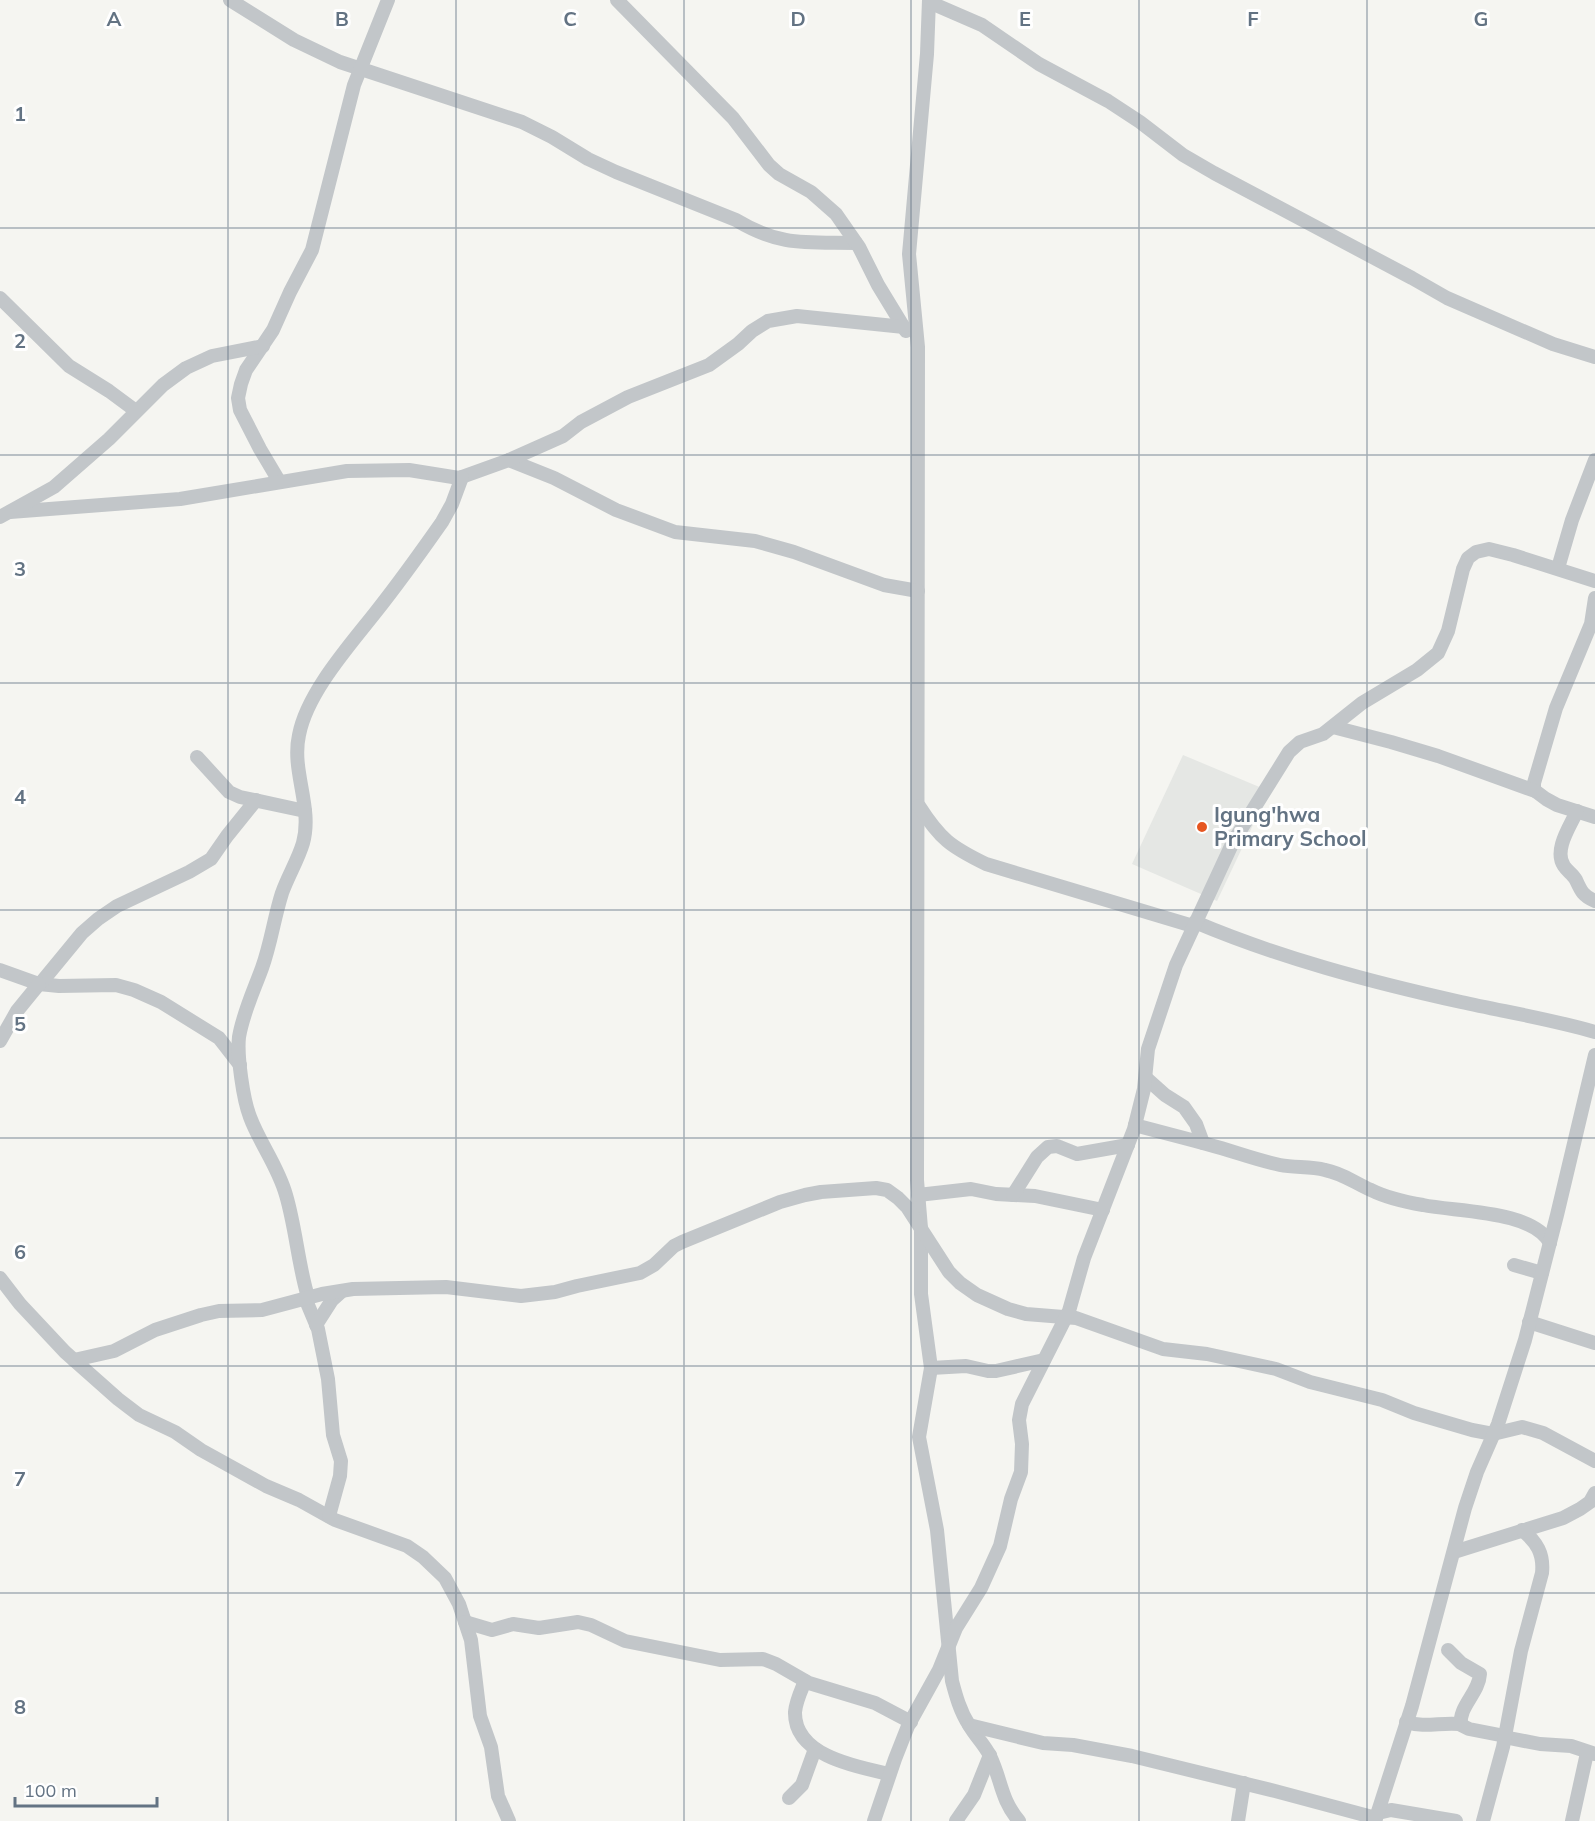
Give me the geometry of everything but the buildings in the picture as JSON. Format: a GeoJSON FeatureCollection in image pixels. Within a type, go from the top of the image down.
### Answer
{"type":"FeatureCollection","features":[{"type":"Feature","properties":{"kind":"street"},"geometry":{"type":"LineString","coordinates":[[230,0],[294,40],[340,62],[522,122],[616,172],[733,218],[770,236],[802,243],[856,243]]}},
{"type":"Feature","properties":{"kind":"street"},"geometry":{"type":"LineString","coordinates":[[279,481],[252,435],[240,410],[238,398],[246,370],[263,346],[312,250],[350,102],[388,0]]}},
{"type":"Feature","properties":{"kind":"street"},"geometry":{"type":"LineString","coordinates":[[617,0],[733,118],[768,165],[811,192],[836,214],[856,243],[878,285],[918,347]]}},
{"type":"Feature","properties":{"kind":"street"},"geometry":{"type":"LineString","coordinates":[[1019,1821],[1001,1791],[998,1775],[990,1755],[969,1725],[957,1701],[952,1681],[937,1530],[919,1437],[930,1368],[921,1294],[921,1228],[918,1195],[918,347],[909,254],[927,54],[929,1],[982,25],[1039,64],[1108,101],[1214,173],[1259,195],[1447,298],[1553,344],[1595,357]]}},
{"type":"Feature","properties":{"kind":"street"},"geometry":{"type":"LineString","coordinates":[[0,298],[69,366],[136,411]]}},
{"type":"Feature","properties":{"kind":"street"},"geometry":{"type":"LineString","coordinates":[[5,514],[180,499],[347,471],[409,470],[462,477],[509,460],[563,436],[581,422],[628,396],[709,365],[768,321],[797,316],[904,327]]}},
{"type":"Feature","properties":{"kind":"street"},"geometry":{"type":"LineString","coordinates":[[5,514],[54,487],[87,459],[164,385],[186,368],[212,356],[263,346]]}},
{"type":"Feature","properties":{"kind":"street"},"geometry":{"type":"LineString","coordinates":[[509,460],[554,478],[626,515],[675,532],[755,541],[794,552],[884,585],[918,591]]}},
{"type":"Feature","properties":{"kind":"street"},"geometry":{"type":"LineString","coordinates":[[1558,568],[1572,520],[1595,460]]}},
{"type":"Feature","properties":{"kind":"street"},"geometry":{"type":"LineString","coordinates":[[329,1516],[340,1476],[341,1461],[333,1435],[328,1379],[301,1273],[286,1196],[267,1149],[249,1115],[240,1065],[239,1037],[243,1019],[269,949],[282,894],[306,833],[297,744],[310,704],[337,662],[442,522],[452,504],[462,477]]}},
{"type":"Feature","properties":{"kind":"street"},"geometry":{"type":"LineString","coordinates":[[874,1821],[889,1774],[911,1722],[939,1670],[956,1628],[981,1588],[1000,1546],[1011,1499],[1021,1472],[1022,1444],[1019,1414],[1027,1393],[1066,1316],[1084,1258],[1135,1125],[1146,1078],[1152,1037],[1176,965],[1233,842],[1289,752],[1300,742],[1333,728],[1362,703],[1417,670],[1438,653],[1448,631],[1463,569],[1468,558],[1476,552],[1489,549],[1595,581]]}},
{"type":"Feature","properties":{"kind":"street"},"geometry":{"type":"LineString","coordinates":[[1535,791],[1534,783],[1542,749],[1565,683],[1592,624],[1595,598]]}},
{"type":"Feature","properties":{"kind":"street"},"geometry":{"type":"LineString","coordinates":[[1333,728],[1419,750],[1535,791],[1546,799],[1595,817]]}},
{"type":"Feature","properties":{"kind":"street"},"geometry":{"type":"LineString","coordinates":[[197,757],[229,792],[305,812]]}},
{"type":"Feature","properties":{"kind":"street"},"geometry":{"type":"LineString","coordinates":[[0,1041],[17,1011],[82,933],[117,906],[211,859],[226,836],[256,800]]}},
{"type":"Feature","properties":{"kind":"street"},"geometry":{"type":"LineString","coordinates":[[918,806],[942,838],[956,849],[986,864],[1194,924],[1294,959],[1432,996],[1550,1019],[1595,1032]]}},
{"type":"Feature","properties":{"kind":"street"},"geometry":{"type":"LineString","coordinates":[[1577,811],[1565,837],[1560,857],[1576,880],[1581,892],[1587,898],[1595,901]]}},
{"type":"Feature","properties":{"kind":"street"},"geometry":{"type":"LineString","coordinates":[[0,970],[40,984],[116,985],[134,990],[160,1002],[219,1038],[240,1065]]}},
{"type":"Feature","properties":{"kind":"street"},"geometry":{"type":"LineString","coordinates":[[1376,1818],[1406,1722],[1477,1472],[1509,1390],[1529,1322],[1595,1055]]}},
{"type":"Feature","properties":{"kind":"street"},"geometry":{"type":"LineString","coordinates":[[1146,1078],[1165,1095],[1184,1107],[1196,1124],[1203,1143]]}},
{"type":"Feature","properties":{"kind":"street"},"geometry":{"type":"LineString","coordinates":[[1135,1125],[1282,1165],[1324,1169],[1383,1195],[1407,1202],[1481,1212],[1514,1220],[1540,1230],[1546,1234],[1550,1243]]}},
{"type":"Feature","properties":{"kind":"street"},"geometry":{"type":"LineString","coordinates":[[1013,1195],[1037,1157],[1048,1147],[1057,1146],[1077,1154],[1128,1145]]}},
{"type":"Feature","properties":{"kind":"street"},"geometry":{"type":"LineString","coordinates":[[74,1360],[114,1351],[155,1330],[201,1315],[219,1311],[262,1310],[342,1290],[463,1288],[521,1296],[555,1292],[640,1273],[654,1265],[674,1246],[780,1202],[822,1192],[876,1188],[887,1190],[898,1198],[921,1228],[949,1272],[960,1283],[978,1295],[1008,1309],[1026,1314],[1066,1316],[1163,1349],[1207,1354],[1276,1369],[1310,1382],[1382,1400],[1414,1413],[1472,1430],[1493,1434],[1522,1427],[1564,1442],[1595,1461]]}},
{"type":"Feature","properties":{"kind":"street"},"geometry":{"type":"LineString","coordinates":[[918,1195],[965,1189],[1035,1196],[1103,1210]]}},
{"type":"Feature","properties":{"kind":"street"},"geometry":{"type":"LineString","coordinates":[[1514,1265],[1542,1273]]}},
{"type":"Feature","properties":{"kind":"street"},"geometry":{"type":"LineString","coordinates":[[0,1278],[20,1304],[74,1360],[139,1415],[175,1432],[201,1450],[266,1486],[366,1533],[407,1546],[423,1557],[445,1578],[459,1604],[471,1640],[480,1716],[491,1747],[498,1796],[509,1821]]}},
{"type":"Feature","properties":{"kind":"street"},"geometry":{"type":"LineString","coordinates":[[316,1325],[332,1300],[342,1290]]}},
{"type":"Feature","properties":{"kind":"street"},"geometry":{"type":"LineString","coordinates":[[1529,1322],[1595,1343]]}},
{"type":"Feature","properties":{"kind":"street"},"geometry":{"type":"LineString","coordinates":[[930,1368],[966,1366],[996,1371],[1044,1360]]}},
{"type":"Feature","properties":{"kind":"street"},"geometry":{"type":"LineString","coordinates":[[1454,1552],[1563,1518],[1590,1502],[1595,1493]]}},
{"type":"Feature","properties":{"kind":"street"},"geometry":{"type":"LineString","coordinates":[[1483,1821],[1505,1737],[1521,1651],[1543,1565],[1538,1546],[1522,1530]]}},
{"type":"Feature","properties":{"kind":"street"},"geometry":{"type":"LineString","coordinates":[[465,1622],[492,1629],[513,1624],[539,1628],[570,1622],[585,1623],[625,1641],[713,1659],[758,1658],[769,1661],[823,1688],[874,1703],[911,1722]]}},
{"type":"Feature","properties":{"kind":"street"},"geometry":{"type":"LineString","coordinates":[[1448,1650],[1461,1663],[1480,1674],[1477,1688],[1460,1718],[1460,1724]]}},
{"type":"Feature","properties":{"kind":"street"},"geometry":{"type":"LineString","coordinates":[[805,1681],[798,1700],[796,1719],[807,1741],[815,1749],[836,1759],[889,1774]]}},
{"type":"Feature","properties":{"kind":"street"},"geometry":{"type":"LineString","coordinates":[[1406,1722],[1424,1727],[1460,1724],[1469,1729],[1505,1737],[1540,1744],[1571,1746],[1591,1753],[1572,1821]]}},
{"type":"Feature","properties":{"kind":"street"},"geometry":{"type":"LineString","coordinates":[[969,1725],[1043,1743],[1116,1752],[1376,1818],[1391,1810],[1456,1821]]}},
{"type":"Feature","properties":{"kind":"street"},"geometry":{"type":"LineString","coordinates":[[789,1798],[802,1785],[815,1749]]}},
{"type":"Feature","properties":{"kind":"street"},"geometry":{"type":"LineString","coordinates":[[956,1821],[974,1795],[990,1755]]}},
{"type":"Feature","properties":{"kind":"street"},"geometry":{"type":"LineString","coordinates":[[1238,1821],[1244,1783]]}},
{"type":"Feature","properties":{"kind":"shaded area","name":"Igung'hwa Primary School"},"geometry":{"type":"Polygon","coordinates":[[[1183,755],[1269,791],[1217,901],[1132,864],[1183,755]]]}},
{"type":"Feature","properties":{"kind":"place","name":"Igung'hwa Primary School"},"geometry":{"type":"Point","coordinates":[1202,827]}}]}
